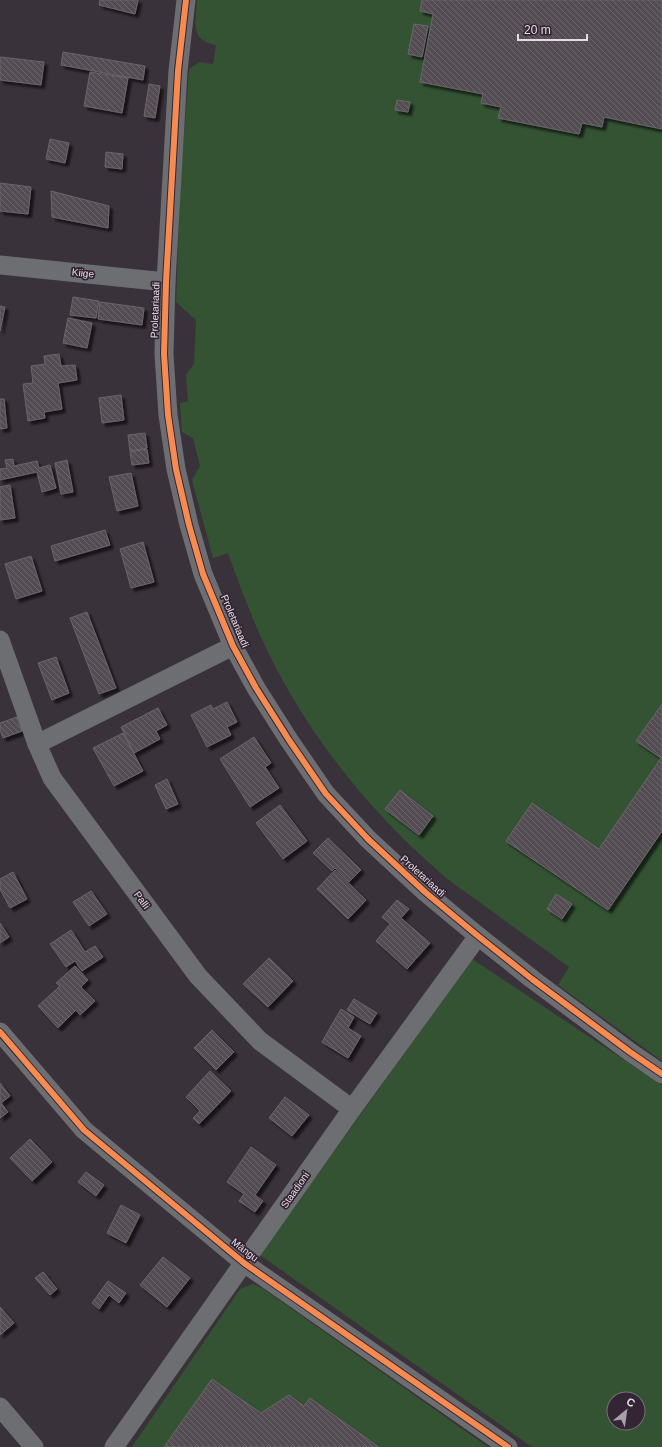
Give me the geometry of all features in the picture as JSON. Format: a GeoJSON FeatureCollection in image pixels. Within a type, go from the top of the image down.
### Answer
{"type":"FeatureCollection","features":[{"type":"Feature","properties":{"kind":"street","name":"Proletariaadi"},"geometry":{"type":"LineString","coordinates":[[186,0],[178,72],[166,282],[164,354],[168,415],[176,469],[188,525],[204,574],[233,646],[256,688],[326,794],[368,839],[425,892],[478,936],[532,979],[662,1074]]}},
{"type":"Feature","properties":{"kind":"street","name":"Kiige"},"geometry":{"type":"LineString","coordinates":[[0,265],[166,282]]}},
{"type":"Feature","properties":{"kind":"street","name":"Palli"},"geometry":{"type":"LineString","coordinates":[[0,640],[37,744],[52,778],[198,976],[260,1041],[352,1109]]}},
{"type":"Feature","properties":{"kind":"street"},"geometry":{"type":"LineString","coordinates":[[37,744],[233,646]]}},
{"type":"Feature","properties":{"kind":"street","name":"Staadioni"},"geometry":{"type":"LineString","coordinates":[[114,1447],[352,1109],[478,936]]}},
{"type":"Feature","properties":{"kind":"street","name":"Mängu"},"geometry":{"type":"LineString","coordinates":[[0,1032],[84,1130],[244,1263],[508,1447]]}},
{"type":"Feature","properties":{"kind":"street"},"geometry":{"type":"LineString","coordinates":[[0,1407],[34,1447]]}},
{"type":"Feature","properties":{"kind":"green space"},"geometry":{"type":"Polygon","coordinates":[[[197,0],[662,0],[662,1061],[558,985],[569,967],[444,876],[389,824],[363,795],[316,735],[277,669],[260,635],[228,553],[213,558],[192,480],[200,466],[193,438],[182,432],[180,403],[188,401],[186,375],[194,364],[196,320],[176,302],[181,176],[189,69],[199,62],[213,64],[216,45],[207,43],[198,34],[195,23],[197,0]]]}},
{"type":"Feature","properties":{"kind":"green space"},"geometry":{"type":"Polygon","coordinates":[[[472,959],[662,1085],[662,1447],[532,1447],[260,1255],[472,959]]]}},
{"type":"Feature","properties":{"kind":"green space"},"geometry":{"type":"Polygon","coordinates":[[[253,1284],[262,1288],[488,1447],[132,1447],[240,1289],[253,1284]]]}},
{"type":"Feature","properties":{"kind":"building"},"geometry":{"type":"Polygon","coordinates":[[[100,0],[138,0],[135,14],[99,5],[100,0]]]}},
{"type":"Feature","properties":{"kind":"building"},"geometry":{"type":"Polygon","coordinates":[[[422,0],[662,0],[662,129],[604,117],[602,127],[582,123],[579,134],[498,118],[501,107],[481,103],[483,94],[420,82],[433,14],[420,11],[422,0]]]}},
{"type":"Feature","properties":{"kind":"building"},"geometry":{"type":"Polygon","coordinates":[[[414,24],[428,26],[422,57],[408,54],[414,24]]]}},
{"type":"Feature","properties":{"kind":"building"},"geometry":{"type":"Polygon","coordinates":[[[63,52],[145,66],[143,80],[61,65],[63,52]]]}},
{"type":"Feature","properties":{"kind":"building"},"geometry":{"type":"Polygon","coordinates":[[[0,57],[44,62],[41,85],[0,80],[0,57]]]}},
{"type":"Feature","properties":{"kind":"building"},"geometry":{"type":"Polygon","coordinates":[[[90,72],[128,78],[122,113],[84,106],[90,72]]]}},
{"type":"Feature","properties":{"kind":"building"},"geometry":{"type":"Polygon","coordinates":[[[149,84],[160,86],[155,118],[144,116],[149,84]]]}},
{"type":"Feature","properties":{"kind":"building"},"geometry":{"type":"Polygon","coordinates":[[[397,100],[410,102],[408,112],[395,110],[397,100]]]}},
{"type":"Feature","properties":{"kind":"building"},"geometry":{"type":"Polygon","coordinates":[[[50,139],[69,143],[65,163],[46,159],[50,139]]]}},
{"type":"Feature","properties":{"kind":"building"},"geometry":{"type":"Polygon","coordinates":[[[106,152],[123,154],[122,169],[105,167],[106,152]]]}},
{"type":"Feature","properties":{"kind":"building"},"geometry":{"type":"Polygon","coordinates":[[[0,183],[31,187],[28,214],[0,211],[0,183]]]}},
{"type":"Feature","properties":{"kind":"building"},"geometry":{"type":"Polygon","coordinates":[[[51,191],[109,206],[108,228],[52,217],[51,191]]]}},
{"type":"Feature","properties":{"kind":"building"},"geometry":{"type":"Polygon","coordinates":[[[73,297],[99,301],[96,318],[70,315],[73,297]]]}},
{"type":"Feature","properties":{"kind":"building"},"geometry":{"type":"Polygon","coordinates":[[[100,302],[144,308],[142,325],[98,319],[100,302]]]}},
{"type":"Feature","properties":{"kind":"building"},"geometry":{"type":"Polygon","coordinates":[[[0,306],[5,307],[0,331],[0,306]]]}},
{"type":"Feature","properties":{"kind":"building"},"geometry":{"type":"Polygon","coordinates":[[[68,318],[92,323],[87,348],[63,343],[68,318]]]}},
{"type":"Feature","properties":{"kind":"building"},"geometry":{"type":"Polygon","coordinates":[[[59,354],[61,366],[75,365],[77,380],[58,383],[62,409],[44,412],[45,418],[28,421],[23,384],[33,383],[31,366],[45,364],[44,356],[59,354]]]}},
{"type":"Feature","properties":{"kind":"building"},"geometry":{"type":"Polygon","coordinates":[[[121,395],[124,420],[102,423],[99,398],[121,395]]]}},
{"type":"Feature","properties":{"kind":"building"},"geometry":{"type":"Polygon","coordinates":[[[0,399],[4,399],[7,428],[0,429],[0,399]]]}},
{"type":"Feature","properties":{"kind":"building"},"geometry":{"type":"Polygon","coordinates":[[[145,433],[147,448],[130,451],[128,435],[145,433]]]}},
{"type":"Feature","properties":{"kind":"building"},"geometry":{"type":"Polygon","coordinates":[[[147,449],[149,463],[132,465],[130,452],[147,449]]]}},
{"type":"Feature","properties":{"kind":"building"},"geometry":{"type":"Polygon","coordinates":[[[13,459],[14,466],[37,461],[39,468],[50,465],[56,488],[42,492],[37,472],[0,480],[0,469],[7,468],[5,460],[13,459]]]}},
{"type":"Feature","properties":{"kind":"building"},"geometry":{"type":"Polygon","coordinates":[[[67,460],[73,492],[61,494],[55,463],[67,460]]]}},
{"type":"Feature","properties":{"kind":"building"},"geometry":{"type":"Polygon","coordinates":[[[131,473],[138,506],[117,511],[109,477],[131,473]]]}},
{"type":"Feature","properties":{"kind":"building"},"geometry":{"type":"Polygon","coordinates":[[[10,485],[15,518],[0,520],[0,487],[10,485]]]}},
{"type":"Feature","properties":{"kind":"building"},"geometry":{"type":"Polygon","coordinates":[[[105,530],[110,545],[55,561],[51,546],[105,530]]]}},
{"type":"Feature","properties":{"kind":"building"},"geometry":{"type":"Polygon","coordinates":[[[143,542],[154,582],[131,588],[120,549],[143,542]]]}},
{"type":"Feature","properties":{"kind":"building"},"geometry":{"type":"Polygon","coordinates":[[[31,556],[42,591],[16,599],[5,564],[31,556]]]}},
{"type":"Feature","properties":{"kind":"building"},"geometry":{"type":"Polygon","coordinates":[[[87,612],[116,688],[99,694],[70,618],[87,612]]]}},
{"type":"Feature","properties":{"kind":"building"},"geometry":{"type":"Polygon","coordinates":[[[56,657],[69,693],[52,700],[38,663],[56,657]]]}},
{"type":"Feature","properties":{"kind":"building"},"geometry":{"type":"Polygon","coordinates":[[[227,702],[237,722],[227,727],[231,735],[207,747],[191,715],[211,705],[213,709],[227,702]]]}},
{"type":"Feature","properties":{"kind":"building"},"geometry":{"type":"Polygon","coordinates":[[[662,704],[662,831],[608,910],[506,841],[532,803],[599,849],[661,758],[636,741],[662,704]]]}},
{"type":"Feature","properties":{"kind":"building"},"geometry":{"type":"Polygon","coordinates":[[[158,708],[167,725],[156,731],[160,739],[134,753],[121,727],[158,708]]]}},
{"type":"Feature","properties":{"kind":"building"},"geometry":{"type":"Polygon","coordinates":[[[17,717],[22,731],[3,738],[0,730],[0,723],[17,717]]]}},
{"type":"Feature","properties":{"kind":"building"},"geometry":{"type":"Polygon","coordinates":[[[123,733],[143,771],[114,786],[93,748],[123,733]]]}},
{"type":"Feature","properties":{"kind":"building"},"geometry":{"type":"Polygon","coordinates":[[[254,737],[271,763],[265,767],[279,788],[250,807],[220,759],[254,737]]]}},
{"type":"Feature","properties":{"kind":"building"},"geometry":{"type":"Polygon","coordinates":[[[167,779],[178,804],[166,809],[155,785],[167,779]]]}},
{"type":"Feature","properties":{"kind":"building"},"geometry":{"type":"Polygon","coordinates":[[[400,790],[433,816],[419,835],[385,809],[400,790]]]}},
{"type":"Feature","properties":{"kind":"building"},"geometry":{"type":"Polygon","coordinates":[[[280,805],[307,841],[283,859],[256,823],[280,805]]]}},
{"type":"Feature","properties":{"kind":"building"},"geometry":{"type":"Polygon","coordinates":[[[328,838],[361,870],[349,882],[335,868],[332,871],[313,853],[328,838]]]}},
{"type":"Feature","properties":{"kind":"building"},"geometry":{"type":"Polygon","coordinates":[[[335,870],[366,900],[348,919],[317,889],[335,870]]]}},
{"type":"Feature","properties":{"kind":"building"},"geometry":{"type":"Polygon","coordinates":[[[13,872],[27,899],[10,908],[0,889],[0,879],[13,872]]]}},
{"type":"Feature","properties":{"kind":"building"},"geometry":{"type":"Polygon","coordinates":[[[91,891],[107,914],[89,926],[73,902],[91,891]]]}},
{"type":"Feature","properties":{"kind":"building"},"geometry":{"type":"Polygon","coordinates":[[[556,894],[572,904],[562,919],[547,909],[556,894]]]}},
{"type":"Feature","properties":{"kind":"building"},"geometry":{"type":"Polygon","coordinates":[[[397,900],[409,909],[401,918],[430,943],[407,969],[376,941],[390,924],[382,917],[397,900]]]}},
{"type":"Feature","properties":{"kind":"building"},"geometry":{"type":"Polygon","coordinates":[[[0,923],[9,937],[0,943],[0,923]]]}},
{"type":"Feature","properties":{"kind":"building"},"geometry":{"type":"Polygon","coordinates":[[[71,930],[85,952],[95,946],[103,957],[82,971],[75,961],[66,967],[50,944],[71,930]]]}},
{"type":"Feature","properties":{"kind":"building"},"geometry":{"type":"Polygon","coordinates":[[[269,958],[293,981],[268,1007],[243,984],[269,958]]]}},
{"type":"Feature","properties":{"kind":"building"},"geometry":{"type":"Polygon","coordinates":[[[75,966],[88,980],[81,987],[95,1001],[80,1015],[76,1010],[58,1028],[38,1006],[60,986],[56,983],[75,966]]]}},
{"type":"Feature","properties":{"kind":"building"},"geometry":{"type":"Polygon","coordinates":[[[354,999],[377,1013],[370,1024],[347,1010],[354,999]]]}},
{"type":"Feature","properties":{"kind":"building"},"geometry":{"type":"Polygon","coordinates":[[[341,1009],[354,1017],[348,1028],[361,1036],[348,1058],[322,1042],[341,1009]]]}},
{"type":"Feature","properties":{"kind":"building"},"geometry":{"type":"Polygon","coordinates":[[[212,1030],[234,1052],[216,1070],[194,1048],[212,1030]]]}},
{"type":"Feature","properties":{"kind":"building"},"geometry":{"type":"Polygon","coordinates":[[[210,1071],[231,1091],[199,1124],[193,1118],[200,1111],[186,1097],[210,1071]]]}},
{"type":"Feature","properties":{"kind":"building"},"geometry":{"type":"Polygon","coordinates":[[[0,1083],[10,1096],[1,1103],[8,1112],[0,1118],[0,1083]]]}},
{"type":"Feature","properties":{"kind":"building"},"geometry":{"type":"Polygon","coordinates":[[[285,1097],[309,1115],[292,1136],[269,1118],[285,1097]]]}},
{"type":"Feature","properties":{"kind":"building"},"geometry":{"type":"Polygon","coordinates":[[[30,1139],[52,1162],[32,1181],[10,1158],[30,1139]]]}},
{"type":"Feature","properties":{"kind":"building"},"geometry":{"type":"Polygon","coordinates":[[[251,1147],[276,1165],[255,1195],[263,1201],[255,1212],[239,1201],[244,1194],[227,1182],[251,1147]]]}},
{"type":"Feature","properties":{"kind":"building"},"geometry":{"type":"Polygon","coordinates":[[[86,1172],[104,1185],[96,1196],[78,1182],[86,1172]]]}},
{"type":"Feature","properties":{"kind":"building"},"geometry":{"type":"Polygon","coordinates":[[[121,1205],[140,1215],[126,1243],[107,1233],[121,1205]]]}},
{"type":"Feature","properties":{"kind":"building"},"geometry":{"type":"Polygon","coordinates":[[[163,1257],[190,1278],[167,1307],[140,1285],[163,1257]]]}},
{"type":"Feature","properties":{"kind":"building"},"geometry":{"type":"Polygon","coordinates":[[[43,1272],[57,1289],[50,1295],[35,1278],[43,1272]]]}},
{"type":"Feature","properties":{"kind":"building"},"geometry":{"type":"Polygon","coordinates":[[[108,1281],[126,1293],[119,1303],[109,1295],[99,1309],[92,1303],[108,1281]]]}},
{"type":"Feature","properties":{"kind":"building"},"geometry":{"type":"Polygon","coordinates":[[[0,1307],[14,1323],[0,1335],[0,1307]]]}},
{"type":"Feature","properties":{"kind":"building"},"geometry":{"type":"Polygon","coordinates":[[[212,1379],[261,1413],[289,1395],[304,1406],[310,1398],[379,1447],[164,1447],[212,1379]]]}},
{"type":"Feature","properties":{"kind":"cycle path"},"geometry":{"type":"LineString","coordinates":[[186,0],[178,71],[166,282],[164,354],[168,415],[176,469],[189,525],[203,574],[233,646],[256,688],[326,794],[368,839],[425,892],[478,936],[532,979],[662,1074]]}},
{"type":"Feature","properties":{"kind":"cycle path"},"geometry":{"type":"LineString","coordinates":[[0,1032],[84,1130],[244,1263],[508,1447]]}}]}
